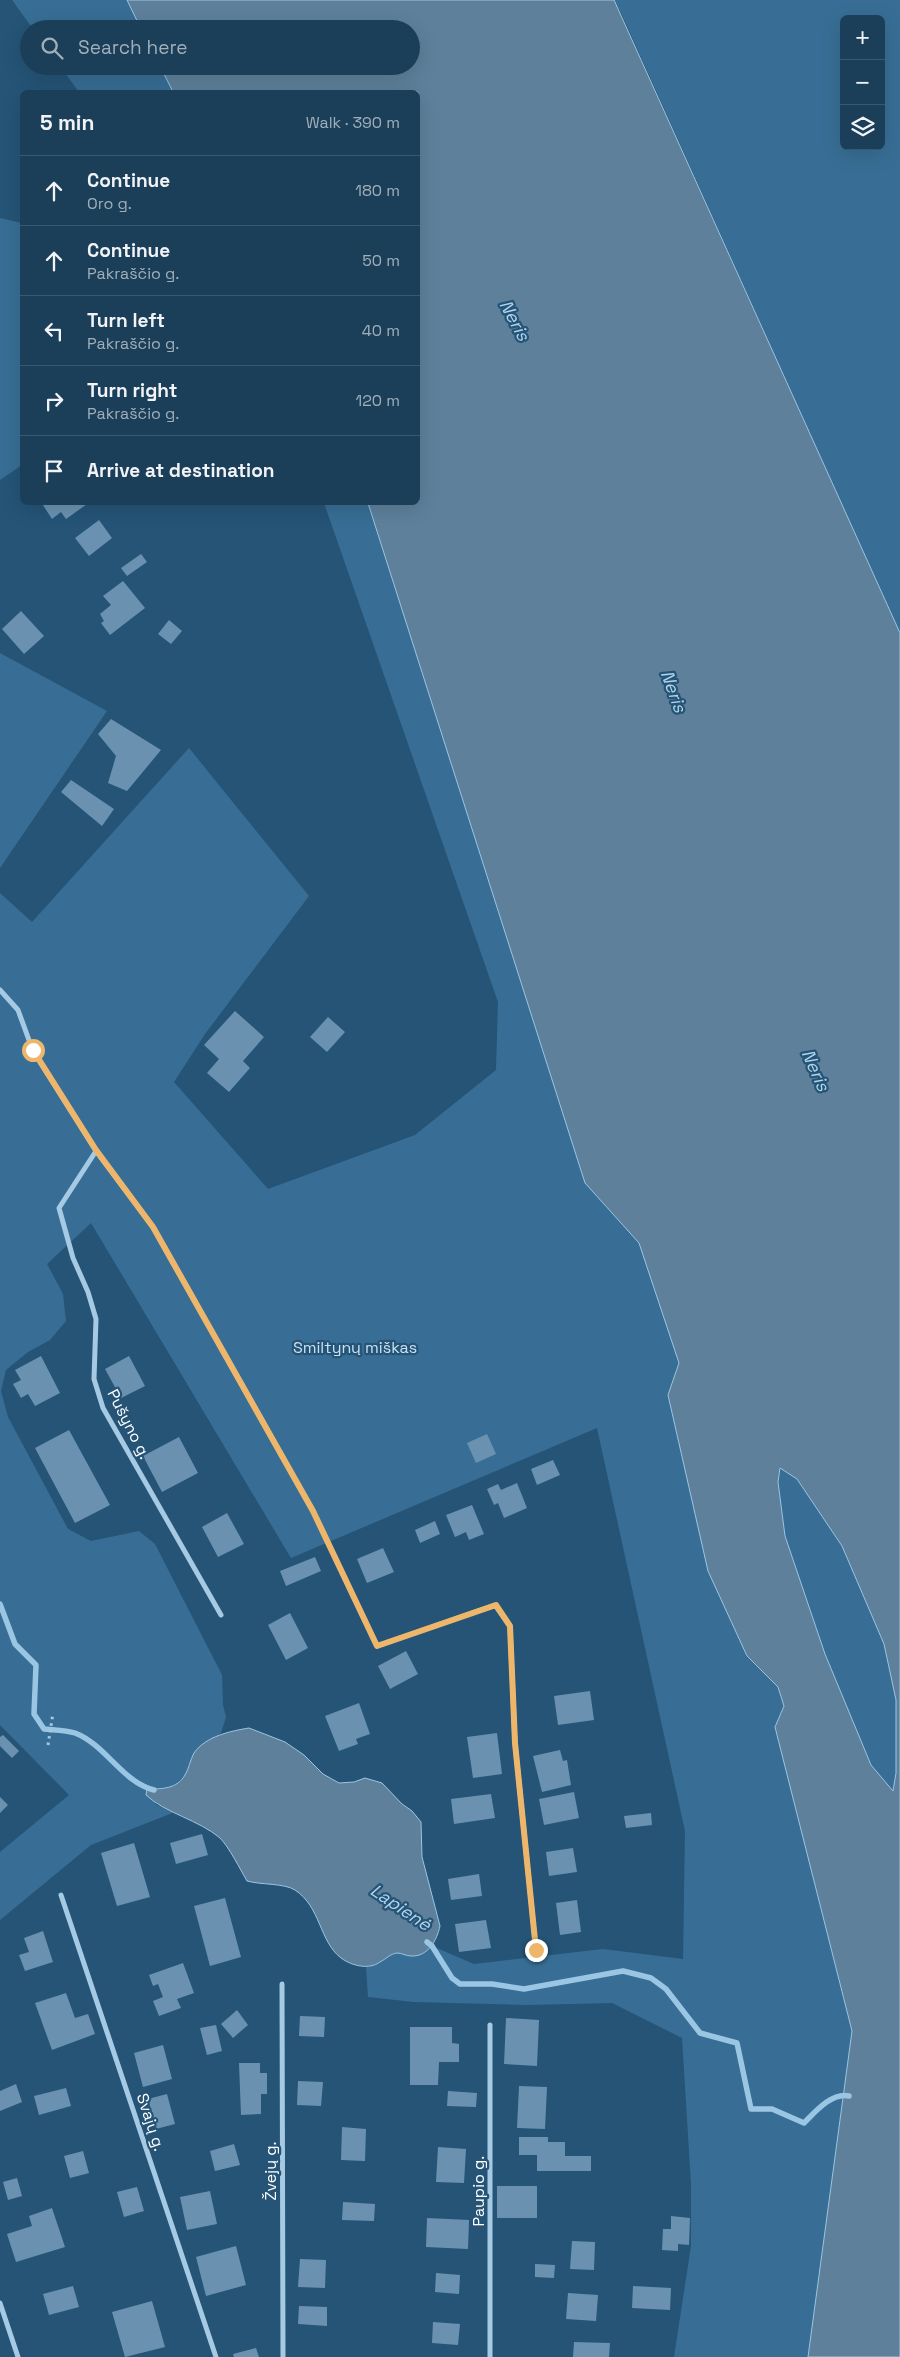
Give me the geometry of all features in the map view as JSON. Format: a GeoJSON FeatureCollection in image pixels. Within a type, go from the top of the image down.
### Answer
{"type":"FeatureCollection","features":[{"type":"Feature","properties":{"kind":"street"},"geometry":{"type":"LineString","coordinates":[[0,990],[18,1010],[33,1050],[96,1150],[153,1227],[313,1511],[377,1646],[496,1605],[510,1626],[515,1743],[536,1950]]}},
{"type":"Feature","properties":{"kind":"street","name":"Pušyno g."},"geometry":{"type":"LineString","coordinates":[[96,1150],[58,1208],[73,1258],[88,1292],[96,1319],[94,1379],[103,1408],[221,1615]]}},
{"type":"Feature","properties":{"kind":"street","name":"Svajų g."},"geometry":{"type":"LineString","coordinates":[[62,1895],[216,2357]]}},
{"type":"Feature","properties":{"kind":"street","name":"Žvejų g."},"geometry":{"type":"LineString","coordinates":[[282,1984],[283,2357]]}},
{"type":"Feature","properties":{"kind":"street","name":"Paupio g."},"geometry":{"type":"LineString","coordinates":[[490,2025],[490,2357]]}},
{"type":"Feature","properties":{"kind":"street"},"geometry":{"type":"LineString","coordinates":[[0,2303],[18,2357]]}},
{"type":"Feature","properties":{"kind":"path"},"geometry":{"type":"LineString","coordinates":[[48,1744],[53,1713]]}},
{"type":"Feature","properties":{"kind":"green space"},"geometry":{"type":"Polygon","coordinates":[[[12,0],[127,0],[137,20],[26,20],[12,0]]]}},
{"type":"Feature","properties":{"kind":"green space"},"geometry":{"type":"Polygon","coordinates":[[[614,0],[900,0],[900,633],[622,15],[614,0]]]}},
{"type":"Feature","properties":{"kind":"green space"},"geometry":{"type":"Polygon","coordinates":[[[67,75],[164,75],[172,90],[78,90],[67,75]]]}},
{"type":"Feature","properties":{"kind":"green space"},"geometry":{"type":"Polygon","coordinates":[[[0,218],[20,223],[20,466],[0,480],[0,218]]]}},
{"type":"Feature","properties":{"kind":"green space","name":"Smiltynų miškas"},"geometry":{"type":"Polygon","coordinates":[[[325,505],[369,505],[585,1183],[639,1243],[679,1363],[668,1395],[746,1656],[778,1687],[784,1706],[775,1727],[852,2031],[808,2357],[674,2357],[691,2246],[691,2184],[682,2038],[612,2003],[527,2005],[414,2002],[368,1997],[366,1967],[397,1953],[419,1954],[432,1946],[474,1964],[603,1949],[683,1959],[685,1831],[597,1428],[291,1558],[91,1223],[47,1264],[63,1294],[66,1321],[50,1340],[28,1352],[6,1370],[1,1391],[8,1417],[68,1529],[91,1541],[139,1531],[155,1544],[222,1675],[223,1705],[226,1717],[221,1733],[195,1753],[185,1776],[174,1786],[162,1789],[155,1804],[175,1812],[91,1845],[0,1920],[0,1852],[69,1795],[0,1725],[0,893],[32,922],[189,748],[309,896],[205,1034],[174,1082],[268,1189],[415,1135],[496,1070],[498,1002],[325,505]]]}},
{"type":"Feature","properties":{"kind":"green space"},"geometry":{"type":"Polygon","coordinates":[[[0,653],[107,711],[0,868],[0,653]]]}},
{"type":"Feature","properties":{"kind":"green space"},"geometry":{"type":"Polygon","coordinates":[[[781,1467],[797,1479],[842,1546],[884,1644],[896,1700],[896,1773],[893,1791],[871,1765],[825,1654],[785,1536],[778,1482],[781,1467]]]}},
{"type":"Feature","properties":{"kind":"water","name":"Neris"},"geometry":{"type":"Polygon","coordinates":[[[127,0],[614,0],[900,633],[900,2357],[808,2357],[852,2031],[775,1727],[784,1706],[778,1687],[747,1656],[708,1571],[668,1395],[679,1363],[639,1243],[585,1183],[369,505],[420,505],[420,90],[172,90],[164,75],[420,75],[420,20],[137,20],[127,0]],[[780,1468],[778,1482],[785,1536],[825,1654],[871,1765],[893,1791],[896,1773],[896,1700],[884,1644],[842,1546],[797,1479],[780,1468]]]}},
{"type":"Feature","properties":{"kind":"water"},"geometry":{"type":"Polygon","coordinates":[[[249,1728],[285,1742],[304,1755],[323,1774],[339,1783],[354,1782],[365,1778],[382,1783],[421,1822],[422,1857],[440,1926],[437,1937],[427,1951],[417,1956],[399,1953],[390,1955],[371,1966],[355,1965],[345,1961],[328,1943],[310,1905],[304,1897],[295,1890],[285,1886],[247,1881],[231,1852],[220,1838],[202,1826],[163,1807],[146,1795],[147,1789],[173,1786],[182,1780],[194,1753],[205,1742],[227,1733],[249,1728]]]}},
{"type":"Feature","properties":{"kind":"building"},"geometry":{"type":"Polygon","coordinates":[[[43,505],[86,505],[66,519],[61,512],[52,519],[43,505]]]}},
{"type":"Feature","properties":{"kind":"building"},"geometry":{"type":"Polygon","coordinates":[[[99,520],[112,538],[89,556],[75,538],[99,520]]]}},
{"type":"Feature","properties":{"kind":"building"},"geometry":{"type":"Polygon","coordinates":[[[141,554],[147,562],[127,576],[121,568],[141,554]]]}},
{"type":"Feature","properties":{"kind":"building"},"geometry":{"type":"Polygon","coordinates":[[[123,581],[145,608],[110,635],[101,623],[104,621],[100,614],[111,605],[103,596],[123,581]]]}},
{"type":"Feature","properties":{"kind":"building"},"geometry":{"type":"Polygon","coordinates":[[[21,611],[44,636],[24,654],[2,629],[21,611]]]}},
{"type":"Feature","properties":{"kind":"building"},"geometry":{"type":"Polygon","coordinates":[[[169,620],[182,631],[171,644],[158,634],[169,620]]]}},
{"type":"Feature","properties":{"kind":"building"},"geometry":{"type":"Polygon","coordinates":[[[111,719],[161,750],[127,791],[108,783],[116,756],[98,734],[111,719]]]}},
{"type":"Feature","properties":{"kind":"building"},"geometry":{"type":"Polygon","coordinates":[[[71,780],[114,809],[102,826],[61,792],[71,780]]]}},
{"type":"Feature","properties":{"kind":"building"},"geometry":{"type":"Polygon","coordinates":[[[235,1011],[264,1037],[243,1061],[250,1068],[229,1092],[207,1073],[219,1059],[204,1045],[235,1011]]]}},
{"type":"Feature","properties":{"kind":"building"},"geometry":{"type":"Polygon","coordinates":[[[328,1017],[345,1032],[327,1052],[310,1037],[328,1017]]]}},
{"type":"Feature","properties":{"kind":"building"},"geometry":{"type":"Polygon","coordinates":[[[41,1356],[60,1393],[35,1406],[28,1394],[21,1398],[13,1384],[21,1380],[15,1370],[41,1356]]]}},
{"type":"Feature","properties":{"kind":"building"},"geometry":{"type":"Polygon","coordinates":[[[129,1356],[145,1386],[121,1398],[105,1369],[129,1356]]]}},
{"type":"Feature","properties":{"kind":"building"},"geometry":{"type":"Polygon","coordinates":[[[69,1430],[110,1505],[75,1523],[35,1448],[69,1430]]]}},
{"type":"Feature","properties":{"kind":"building"},"geometry":{"type":"Polygon","coordinates":[[[487,1434],[496,1454],[476,1463],[467,1443],[487,1434]]]}},
{"type":"Feature","properties":{"kind":"building"},"geometry":{"type":"Polygon","coordinates":[[[179,1437],[198,1473],[162,1492],[143,1456],[179,1437]]]}},
{"type":"Feature","properties":{"kind":"building"},"geometry":{"type":"Polygon","coordinates":[[[553,1460],[560,1475],[537,1485],[531,1469],[553,1460]]]}},
{"type":"Feature","properties":{"kind":"building"},"geometry":{"type":"Polygon","coordinates":[[[517,1483],[527,1508],[504,1518],[498,1503],[494,1505],[487,1489],[498,1484],[501,1490],[517,1483]]]}},
{"type":"Feature","properties":{"kind":"building"},"geometry":{"type":"Polygon","coordinates":[[[472,1505],[484,1534],[469,1540],[466,1532],[455,1537],[446,1515],[472,1505]]]}},
{"type":"Feature","properties":{"kind":"building"},"geometry":{"type":"Polygon","coordinates":[[[227,1513],[244,1544],[218,1557],[202,1527],[227,1513]]]}},
{"type":"Feature","properties":{"kind":"building"},"geometry":{"type":"Polygon","coordinates":[[[435,1521],[440,1534],[420,1543],[415,1530],[435,1521]]]}},
{"type":"Feature","properties":{"kind":"building"},"geometry":{"type":"Polygon","coordinates":[[[383,1548],[394,1572],[367,1583],[357,1559],[383,1548]]]}},
{"type":"Feature","properties":{"kind":"building"},"geometry":{"type":"Polygon","coordinates":[[[315,1557],[321,1571],[286,1586],[280,1571],[315,1557]]]}},
{"type":"Feature","properties":{"kind":"building"},"geometry":{"type":"Polygon","coordinates":[[[290,1613],[308,1648],[286,1660],[268,1625],[290,1613]]]}},
{"type":"Feature","properties":{"kind":"building"},"geometry":{"type":"Polygon","coordinates":[[[406,1651],[418,1674],[390,1689],[378,1666],[406,1651]]]}},
{"type":"Feature","properties":{"kind":"building"},"geometry":{"type":"Polygon","coordinates":[[[590,1691],[594,1720],[558,1725],[554,1696],[590,1691]]]}},
{"type":"Feature","properties":{"kind":"building"},"geometry":{"type":"Polygon","coordinates":[[[359,1703],[370,1734],[356,1739],[358,1744],[339,1751],[325,1716],[359,1703]]]}},
{"type":"Feature","properties":{"kind":"building"},"geometry":{"type":"Polygon","coordinates":[[[497,1733],[502,1774],[473,1778],[467,1737],[497,1733]]]}},
{"type":"Feature","properties":{"kind":"building"},"geometry":{"type":"Polygon","coordinates":[[[3,1735],[19,1751],[12,1758],[0,1746],[0,1737],[3,1735]]]}},
{"type":"Feature","properties":{"kind":"building"},"geometry":{"type":"Polygon","coordinates":[[[560,1750],[563,1761],[567,1760],[571,1785],[542,1792],[533,1756],[560,1750]]]}},
{"type":"Feature","properties":{"kind":"building"},"geometry":{"type":"Polygon","coordinates":[[[574,1792],[579,1818],[544,1825],[539,1799],[574,1792]]]}},
{"type":"Feature","properties":{"kind":"building"},"geometry":{"type":"Polygon","coordinates":[[[491,1794],[495,1818],[454,1824],[451,1799],[491,1794]]]}},
{"type":"Feature","properties":{"kind":"building"},"geometry":{"type":"Polygon","coordinates":[[[0,1797],[8,1805],[0,1813],[0,1797]]]}},
{"type":"Feature","properties":{"kind":"building"},"geometry":{"type":"Polygon","coordinates":[[[651,1813],[652,1825],[626,1828],[624,1816],[651,1813]]]}},
{"type":"Feature","properties":{"kind":"building"},"geometry":{"type":"Polygon","coordinates":[[[202,1834],[208,1855],[176,1864],[170,1843],[202,1834]]]}},
{"type":"Feature","properties":{"kind":"building"},"geometry":{"type":"Polygon","coordinates":[[[134,1843],[150,1897],[117,1906],[101,1853],[134,1843]]]}},
{"type":"Feature","properties":{"kind":"building"},"geometry":{"type":"Polygon","coordinates":[[[573,1848],[577,1872],[549,1876],[546,1852],[573,1848]]]}},
{"type":"Feature","properties":{"kind":"building"},"geometry":{"type":"Polygon","coordinates":[[[479,1874],[482,1896],[451,1900],[448,1879],[479,1874]]]}},
{"type":"Feature","properties":{"kind":"building"},"geometry":{"type":"Polygon","coordinates":[[[225,1898],[241,1957],[210,1966],[194,1906],[225,1898]]]}},
{"type":"Feature","properties":{"kind":"building"},"geometry":{"type":"Polygon","coordinates":[[[577,1900],[581,1932],[560,1935],[556,1903],[577,1900]]]}},
{"type":"Feature","properties":{"kind":"building"},"geometry":{"type":"Polygon","coordinates":[[[486,1920],[491,1948],[459,1952],[455,1924],[486,1920]]]}},
{"type":"Feature","properties":{"kind":"building"},"geometry":{"type":"Polygon","coordinates":[[[43,1931],[53,1962],[25,1971],[19,1955],[29,1952],[24,1938],[43,1931]]]}},
{"type":"Feature","properties":{"kind":"building"},"geometry":{"type":"Polygon","coordinates":[[[183,1963],[194,1993],[177,1999],[181,2008],[159,2016],[153,2001],[163,1997],[158,1984],[153,1986],[149,1975],[183,1963]]]}},
{"type":"Feature","properties":{"kind":"building"},"geometry":{"type":"Polygon","coordinates":[[[66,1993],[75,2018],[88,2014],[95,2034],[52,2050],[35,2003],[66,1993]]]}},
{"type":"Feature","properties":{"kind":"building"},"geometry":{"type":"Polygon","coordinates":[[[237,2010],[248,2025],[233,2038],[221,2024],[237,2010]]]}},
{"type":"Feature","properties":{"kind":"building"},"geometry":{"type":"Polygon","coordinates":[[[300,2016],[325,2017],[324,2037],[299,2036],[300,2016]]]}},
{"type":"Feature","properties":{"kind":"building"},"geometry":{"type":"Polygon","coordinates":[[[506,2018],[539,2020],[537,2066],[504,2064],[506,2018]]]}},
{"type":"Feature","properties":{"kind":"building"},"geometry":{"type":"Polygon","coordinates":[[[216,2025],[222,2051],[207,2055],[200,2028],[216,2025]]]}},
{"type":"Feature","properties":{"kind":"building"},"geometry":{"type":"Polygon","coordinates":[[[410,2027],[452,2027],[452,2043],[459,2044],[459,2062],[439,2062],[438,2085],[410,2085],[410,2027]]]}},
{"type":"Feature","properties":{"kind":"building"},"geometry":{"type":"Polygon","coordinates":[[[163,2045],[172,2079],[143,2087],[134,2053],[163,2045]]]}},
{"type":"Feature","properties":{"kind":"building"},"geometry":{"type":"Polygon","coordinates":[[[239,2063],[260,2063],[260,2073],[267,2073],[267,2094],[261,2094],[261,2114],[241,2115],[239,2063]]]}},
{"type":"Feature","properties":{"kind":"building"},"geometry":{"type":"Polygon","coordinates":[[[298,2081],[323,2082],[321,2106],[297,2105],[298,2081]]]}},
{"type":"Feature","properties":{"kind":"building"},"geometry":{"type":"Polygon","coordinates":[[[16,2084],[22,2102],[0,2111],[0,2091],[16,2084]]]}},
{"type":"Feature","properties":{"kind":"building"},"geometry":{"type":"Polygon","coordinates":[[[519,2086],[547,2087],[545,2129],[517,2128],[519,2086]]]}},
{"type":"Feature","properties":{"kind":"building"},"geometry":{"type":"Polygon","coordinates":[[[66,2088],[71,2106],[39,2115],[34,2096],[66,2088]]]}},
{"type":"Feature","properties":{"kind":"building"},"geometry":{"type":"Polygon","coordinates":[[[448,2091],[477,2093],[476,2107],[447,2106],[448,2091]]]}},
{"type":"Feature","properties":{"kind":"building"},"geometry":{"type":"Polygon","coordinates":[[[167,2094],[175,2124],[156,2129],[148,2099],[167,2094]]]}},
{"type":"Feature","properties":{"kind":"building"},"geometry":{"type":"Polygon","coordinates":[[[342,2127],[366,2129],[365,2161],[341,2160],[342,2127]]]}},
{"type":"Feature","properties":{"kind":"building"},"geometry":{"type":"Polygon","coordinates":[[[519,2137],[548,2137],[548,2142],[565,2142],[565,2156],[591,2156],[591,2171],[537,2171],[537,2155],[519,2155],[519,2137]]]}},
{"type":"Feature","properties":{"kind":"building"},"geometry":{"type":"Polygon","coordinates":[[[234,2144],[240,2165],[215,2171],[210,2151],[234,2144]]]}},
{"type":"Feature","properties":{"kind":"building"},"geometry":{"type":"Polygon","coordinates":[[[438,2147],[466,2149],[464,2183],[436,2182],[438,2147]]]}},
{"type":"Feature","properties":{"kind":"building"},"geometry":{"type":"Polygon","coordinates":[[[83,2151],[89,2173],[70,2178],[64,2156],[83,2151]]]}},
{"type":"Feature","properties":{"kind":"building"},"geometry":{"type":"Polygon","coordinates":[[[17,2178],[22,2196],[8,2200],[3,2182],[17,2178]]]}},
{"type":"Feature","properties":{"kind":"building"},"geometry":{"type":"Polygon","coordinates":[[[497,2186],[537,2186],[537,2218],[497,2218],[497,2186]]]}},
{"type":"Feature","properties":{"kind":"building"},"geometry":{"type":"Polygon","coordinates":[[[137,2187],[144,2211],[124,2217],[117,2192],[137,2187]]]}},
{"type":"Feature","properties":{"kind":"building"},"geometry":{"type":"Polygon","coordinates":[[[210,2191],[217,2224],[187,2230],[180,2197],[210,2191]]]}},
{"type":"Feature","properties":{"kind":"building"},"geometry":{"type":"Polygon","coordinates":[[[343,2202],[375,2204],[374,2221],[342,2220],[343,2202]]]}},
{"type":"Feature","properties":{"kind":"building"},"geometry":{"type":"Polygon","coordinates":[[[52,2208],[65,2247],[16,2262],[7,2234],[32,2226],[29,2216],[52,2208]]]}},
{"type":"Feature","properties":{"kind":"building"},"geometry":{"type":"Polygon","coordinates":[[[671,2216],[690,2218],[689,2245],[678,2244],[678,2251],[662,2250],[663,2229],[671,2229],[671,2216]]]}},
{"type":"Feature","properties":{"kind":"building"},"geometry":{"type":"Polygon","coordinates":[[[427,2218],[469,2220],[468,2249],[426,2247],[427,2218]]]}},
{"type":"Feature","properties":{"kind":"building"},"geometry":{"type":"Polygon","coordinates":[[[572,2241],[595,2242],[594,2270],[570,2269],[572,2241]]]}},
{"type":"Feature","properties":{"kind":"building"},"geometry":{"type":"Polygon","coordinates":[[[236,2246],[246,2285],[206,2296],[196,2257],[236,2246]]]}},
{"type":"Feature","properties":{"kind":"building"},"geometry":{"type":"Polygon","coordinates":[[[300,2259],[326,2260],[325,2288],[298,2287],[300,2259]]]}},
{"type":"Feature","properties":{"kind":"building"},"geometry":{"type":"Polygon","coordinates":[[[535,2264],[555,2265],[554,2278],[535,2277],[535,2264]]]}},
{"type":"Feature","properties":{"kind":"building"},"geometry":{"type":"Polygon","coordinates":[[[436,2273],[460,2275],[459,2294],[435,2292],[436,2273]]]}},
{"type":"Feature","properties":{"kind":"building"},"geometry":{"type":"Polygon","coordinates":[[[73,2286],[79,2307],[49,2315],[43,2294],[73,2286]]]}},
{"type":"Feature","properties":{"kind":"building"},"geometry":{"type":"Polygon","coordinates":[[[633,2286],[671,2288],[670,2310],[632,2308],[633,2286]]]}},
{"type":"Feature","properties":{"kind":"building"},"geometry":{"type":"Polygon","coordinates":[[[568,2293],[598,2295],[596,2321],[566,2319],[568,2293]]]}},
{"type":"Feature","properties":{"kind":"building"},"geometry":{"type":"Polygon","coordinates":[[[152,2301],[165,2347],[125,2357],[112,2312],[152,2301]]]}},
{"type":"Feature","properties":{"kind":"building"},"geometry":{"type":"Polygon","coordinates":[[[299,2306],[327,2307],[327,2326],[298,2324],[299,2306]]]}},
{"type":"Feature","properties":{"kind":"building"},"geometry":{"type":"Polygon","coordinates":[[[433,2322],[460,2324],[458,2345],[432,2343],[433,2322]]]}},
{"type":"Feature","properties":{"kind":"building"},"geometry":{"type":"Polygon","coordinates":[[[574,2342],[610,2343],[609,2357],[573,2357],[574,2342]]]}},
{"type":"Feature","properties":{"kind":"building"},"geometry":{"type":"Polygon","coordinates":[[[256,2348],[259,2357],[234,2357],[233,2354],[256,2348]]]}},
{"type":"Feature","properties":{"kind":"waterway","name":"Lapienė"},"geometry":{"type":"LineString","coordinates":[[0,1604],[15,1644],[36,1665],[34,1714],[44,1729],[71,1732],[86,1739],[123,1772],[143,1786],[154,1790]]}},
{"type":"Feature","properties":{"kind":"waterway","name":"Lapienė"},"geometry":{"type":"LineString","coordinates":[[427,1942],[432,1946],[452,1978],[460,1984],[492,1984],[524,1989],[623,1971],[651,1978],[666,1989],[700,2033],[737,2043],[751,2109],[772,2109],[804,2123],[830,2100],[836,2097],[849,2096]]}},
{"type":"Feature","properties":{"kind":"route"},"geometry":{"type":"LineString","coordinates":[[33,1050],[96,1150],[153,1227],[313,1511],[377,1646],[496,1605],[510,1626],[515,1743],[536,1950]]}}]}
